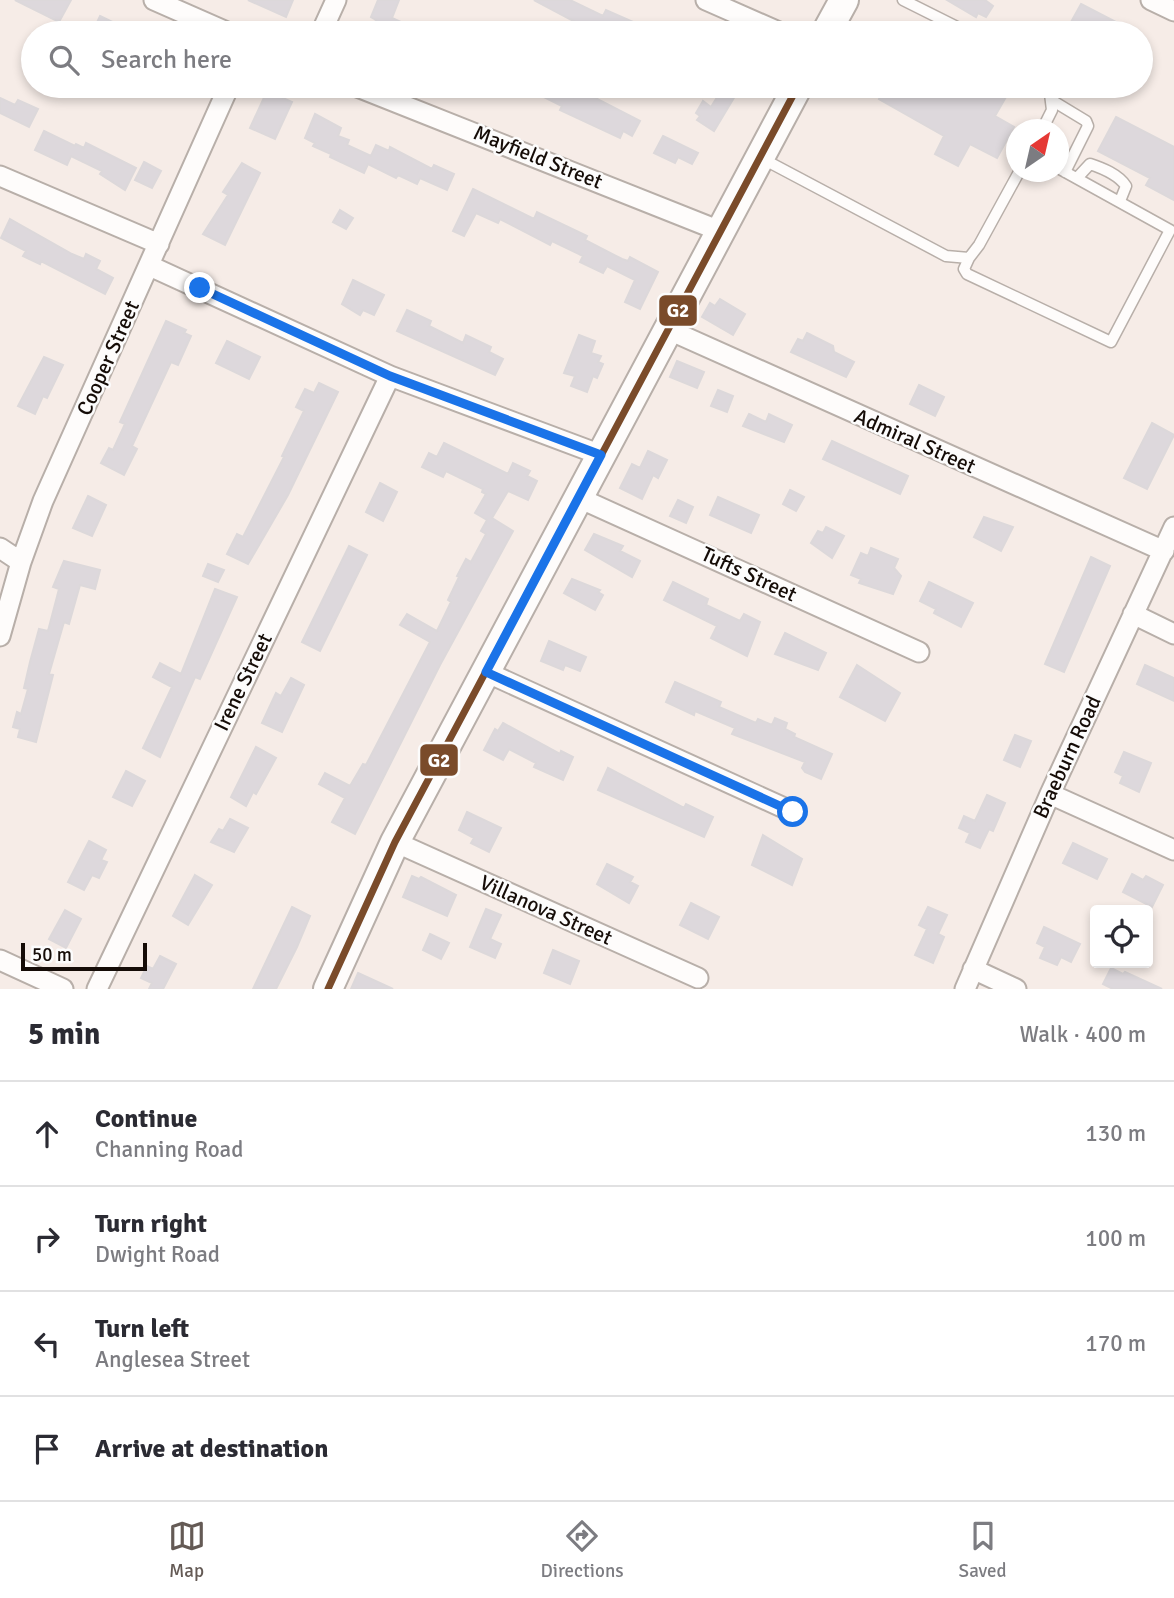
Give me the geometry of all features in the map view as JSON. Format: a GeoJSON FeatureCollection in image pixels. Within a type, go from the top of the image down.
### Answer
{"type":"FeatureCollection","features":[{"type":"Feature","properties":{"kind":"main road"},"geometry":{"type":"LineString","coordinates":[[833,21],[844,0]]}},
{"type":"Feature","properties":{"kind":"main road"},"geometry":{"type":"LineString","coordinates":[[328,989],[396,842],[791,98]]}},
{"type":"Feature","properties":{"kind":"street"},"geometry":{"type":"LineString","coordinates":[[154,0],[202,21]]}},
{"type":"Feature","properties":{"kind":"street"},"geometry":{"type":"LineString","coordinates":[[326,21],[336,0]]}},
{"type":"Feature","properties":{"kind":"street"},"geometry":{"type":"LineString","coordinates":[[706,0],[754,21]]}},
{"type":"Feature","properties":{"kind":"street"},"geometry":{"type":"LineString","coordinates":[[1151,0],[1174,11]]}},
{"type":"Feature","properties":{"kind":"street","name":"Cooper Street"},"geometry":{"type":"LineString","coordinates":[[0,636],[21,562],[43,501],[224,98]]}},
{"type":"Feature","properties":{"kind":"street","name":"Mayfield Street"},"geometry":{"type":"LineString","coordinates":[[385,98],[720,231]]}},
{"type":"Feature","properties":{"kind":"street"},"geometry":{"type":"LineString","coordinates":[[0,176],[159,244]]}},
{"type":"Feature","properties":{"kind":"street"},"geometry":{"type":"LineString","coordinates":[[149,266],[390,376],[601,455]]}},
{"type":"Feature","properties":{"kind":"street","name":"Admiral Street"},"geometry":{"type":"LineString","coordinates":[[667,329],[1164,551]]}},
{"type":"Feature","properties":{"kind":"street","name":"Irene Street"},"geometry":{"type":"LineString","coordinates":[[97,989],[390,376]]}},
{"type":"Feature","properties":{"kind":"street","name":"Tufts Street"},"geometry":{"type":"LineString","coordinates":[[579,498],[919,652]]}},
{"type":"Feature","properties":{"kind":"street","name":"Braeburn Road"},"geometry":{"type":"LineString","coordinates":[[965,989],[1050,794],[1174,527]]}},
{"type":"Feature","properties":{"kind":"street"},"geometry":{"type":"LineString","coordinates":[[0,548],[21,562]]}},
{"type":"Feature","properties":{"kind":"street"},"geometry":{"type":"LineString","coordinates":[[1133,614],[1174,634]]}},
{"type":"Feature","properties":{"kind":"street"},"geometry":{"type":"LineString","coordinates":[[486,672],[793,812]]}},
{"type":"Feature","properties":{"kind":"street"},"geometry":{"type":"LineString","coordinates":[[1050,794],[1174,850]]}},
{"type":"Feature","properties":{"kind":"street","name":"Villanova Street"},"geometry":{"type":"LineString","coordinates":[[396,842],[698,978]]}},
{"type":"Feature","properties":{"kind":"street"},"geometry":{"type":"LineString","coordinates":[[0,960],[63,989]]}},
{"type":"Feature","properties":{"kind":"street"},"geometry":{"type":"LineString","coordinates":[[973,969],[1016,989]]}},
{"type":"Feature","properties":{"kind":"lane"},"geometry":{"type":"LineString","coordinates":[[903,0],[945,21]]}},
{"type":"Feature","properties":{"kind":"lane"},"geometry":{"type":"LineString","coordinates":[[1048,119],[1052,110],[1052,98]]}},
{"type":"Feature","properties":{"kind":"lane"},"geometry":{"type":"LineString","coordinates":[[1053,101],[1086,121],[1088,126],[1069,158]]}},
{"type":"Feature","properties":{"kind":"lane"},"geometry":{"type":"LineString","coordinates":[[759,157],[946,257],[969,258]]}},
{"type":"Feature","properties":{"kind":"lane"},"geometry":{"type":"LineString","coordinates":[[1077,178],[1090,164],[1100,168],[1122,180],[1126,186],[1120,201]]}},
{"type":"Feature","properties":{"kind":"lane"},"geometry":{"type":"LineString","coordinates":[[1014,182],[969,258],[964,269],[967,274],[1111,342],[1170,230],[1069,174]]}},
{"type":"Feature","properties":{"kind":"building"},"geometry":{"type":"Polygon","coordinates":[[[15,0],[71,0],[60,21],[15,0]]]}},
{"type":"Feature","properties":{"kind":"building"},"geometry":{"type":"Polygon","coordinates":[[[248,0],[293,0],[286,17],[248,0]]]}},
{"type":"Feature","properties":{"kind":"building"},"geometry":{"type":"Polygon","coordinates":[[[378,0],[399,0],[392,18],[399,21],[376,21],[371,17],[378,0]]]}},
{"type":"Feature","properties":{"kind":"building"},"geometry":{"type":"Polygon","coordinates":[[[534,0],[570,0],[603,16],[606,10],[631,21],[573,21],[534,0]]]}},
{"type":"Feature","properties":{"kind":"building"},"geometry":{"type":"Polygon","coordinates":[[[947,0],[985,0],[993,6],[986,17],[978,13],[976,17],[947,0]]]}},
{"type":"Feature","properties":{"kind":"building"},"geometry":{"type":"Polygon","coordinates":[[[1081,4],[1114,21],[1072,21],[1081,4]]]}},
{"type":"Feature","properties":{"kind":"building"},"geometry":{"type":"Polygon","coordinates":[[[100,16],[110,21],[98,21],[100,16]]]}},
{"type":"Feature","properties":{"kind":"building"},"geometry":{"type":"Polygon","coordinates":[[[0,98],[15,105],[18,100],[38,109],[29,127],[0,113],[0,98]]]}},
{"type":"Feature","properties":{"kind":"building"},"geometry":{"type":"Polygon","coordinates":[[[264,98],[283,98],[292,102],[275,139],[250,128],[264,98]]]}},
{"type":"Feature","properties":{"kind":"building"},"geometry":{"type":"Polygon","coordinates":[[[546,98],[595,98],[640,121],[632,136],[623,131],[620,138],[560,110],[562,106],[546,98]]]}},
{"type":"Feature","properties":{"kind":"building"},"geometry":{"type":"Polygon","coordinates":[[[717,98],[734,98],[714,131],[697,120],[700,116],[696,113],[703,101],[711,107],[717,98]]]}},
{"type":"Feature","properties":{"kind":"building"},"geometry":{"type":"Polygon","coordinates":[[[880,98],[1005,98],[995,116],[1006,122],[1006,142],[997,158],[970,144],[958,166],[935,154],[944,136],[880,98]]]}},
{"type":"Feature","properties":{"kind":"building"},"geometry":{"type":"Polygon","coordinates":[[[315,114],[341,128],[338,136],[349,140],[347,145],[371,156],[376,145],[389,151],[390,147],[432,169],[434,165],[454,174],[447,190],[420,178],[417,184],[398,175],[396,178],[368,164],[364,173],[330,157],[331,154],[313,146],[315,143],[305,138],[315,114]]]}},
{"type":"Feature","properties":{"kind":"building"},"geometry":{"type":"Polygon","coordinates":[[[1116,117],[1174,147],[1174,200],[1146,185],[1150,178],[1098,151],[1116,117]]]}},
{"type":"Feature","properties":{"kind":"building"},"geometry":{"type":"Polygon","coordinates":[[[44,131],[75,146],[76,144],[84,148],[86,143],[136,168],[125,190],[100,174],[102,171],[71,156],[67,165],[35,150],[44,131]]]}},
{"type":"Feature","properties":{"kind":"building"},"geometry":{"type":"Polygon","coordinates":[[[663,136],[698,153],[692,164],[678,157],[675,163],[654,153],[663,136]]]}},
{"type":"Feature","properties":{"kind":"building"},"geometry":{"type":"Polygon","coordinates":[[[144,162],[161,171],[152,188],[135,180],[144,162]]]}},
{"type":"Feature","properties":{"kind":"building"},"geometry":{"type":"Polygon","coordinates":[[[242,163],[260,173],[225,245],[203,234],[228,195],[223,192],[242,163]]]}},
{"type":"Feature","properties":{"kind":"building"},"geometry":{"type":"Polygon","coordinates":[[[473,189],[534,219],[537,212],[587,236],[585,240],[622,259],[628,261],[630,257],[658,272],[640,309],[625,302],[635,280],[607,266],[603,273],[580,262],[583,256],[552,241],[550,245],[500,219],[498,223],[476,213],[464,236],[453,231],[473,189]]]}},
{"type":"Feature","properties":{"kind":"building"},"geometry":{"type":"Polygon","coordinates":[[[340,210],[353,218],[346,229],[333,222],[340,210]]]}},
{"type":"Feature","properties":{"kind":"building"},"geometry":{"type":"Polygon","coordinates":[[[10,219],[72,254],[84,259],[86,254],[100,261],[96,269],[113,278],[105,294],[41,261],[40,264],[23,256],[26,251],[1,238],[10,219]]]}},
{"type":"Feature","properties":{"kind":"building"},"geometry":{"type":"Polygon","coordinates":[[[353,280],[384,295],[374,315],[363,310],[360,315],[342,304],[353,280]]]}},
{"type":"Feature","properties":{"kind":"building"},"geometry":{"type":"Polygon","coordinates":[[[720,299],[745,314],[733,335],[702,317],[710,303],[715,306],[720,299]]]}},
{"type":"Feature","properties":{"kind":"building"},"geometry":{"type":"Polygon","coordinates":[[[407,310],[431,321],[429,326],[463,343],[466,335],[491,347],[489,352],[503,359],[495,375],[397,331],[407,310]]]}},
{"type":"Feature","properties":{"kind":"building"},"geometry":{"type":"Polygon","coordinates":[[[166,321],[186,330],[184,333],[191,336],[178,365],[171,362],[132,446],[137,449],[124,475],[101,463],[109,448],[113,450],[125,424],[120,422],[166,321]]]}},
{"type":"Feature","properties":{"kind":"building"},"geometry":{"type":"Polygon","coordinates":[[[807,333],[833,346],[834,352],[854,362],[846,377],[791,352],[798,339],[803,341],[807,333]]]}},
{"type":"Feature","properties":{"kind":"building"},"geometry":{"type":"Polygon","coordinates":[[[579,335],[595,341],[591,353],[601,356],[598,362],[603,364],[597,378],[593,376],[587,392],[571,386],[575,376],[564,373],[579,335]]]}},
{"type":"Feature","properties":{"kind":"building"},"geometry":{"type":"Polygon","coordinates":[[[227,341],[260,357],[249,379],[216,363],[227,341]]]}},
{"type":"Feature","properties":{"kind":"building"},"geometry":{"type":"Polygon","coordinates":[[[44,357],[63,365],[47,398],[43,396],[35,414],[18,406],[44,357]]]}},
{"type":"Feature","properties":{"kind":"building"},"geometry":{"type":"Polygon","coordinates":[[[677,361],[704,372],[697,388],[670,377],[677,361]]]}},
{"type":"Feature","properties":{"kind":"building"},"geometry":{"type":"Polygon","coordinates":[[[319,383],[338,392],[288,495],[248,564],[227,554],[237,534],[243,537],[284,457],[282,456],[304,411],[296,407],[305,389],[314,393],[319,383]]]}},
{"type":"Feature","properties":{"kind":"building"},"geometry":{"type":"Polygon","coordinates":[[[919,385],[944,397],[935,416],[910,404],[919,385]]]}},
{"type":"Feature","properties":{"kind":"building"},"geometry":{"type":"Polygon","coordinates":[[[718,390],[733,396],[727,412],[711,406],[718,390]]]}},
{"type":"Feature","properties":{"kind":"building"},"geometry":{"type":"Polygon","coordinates":[[[749,414],[766,422],[769,414],[792,425],[784,442],[743,426],[749,414]]]}},
{"type":"Feature","properties":{"kind":"building"},"geometry":{"type":"Polygon","coordinates":[[[1152,423],[1174,435],[1147,489],[1124,478],[1152,423]]]}},
{"type":"Feature","properties":{"kind":"building"},"geometry":{"type":"Polygon","coordinates":[[[832,441],[908,476],[900,494],[823,459],[832,441]]]}},
{"type":"Feature","properties":{"kind":"building"},"geometry":{"type":"Polygon","coordinates":[[[444,443],[508,474],[513,463],[530,471],[527,476],[537,481],[528,500],[508,491],[492,518],[513,531],[440,665],[355,834],[332,822],[345,798],[319,784],[325,773],[350,786],[363,764],[366,765],[430,642],[400,625],[407,614],[437,631],[451,602],[448,600],[459,577],[457,576],[466,559],[471,562],[486,534],[481,531],[487,520],[475,513],[486,494],[482,492],[483,489],[446,471],[443,477],[422,467],[429,453],[437,457],[444,443]]]}},
{"type":"Feature","properties":{"kind":"building"},"geometry":{"type":"Polygon","coordinates":[[[648,451],[667,460],[658,478],[653,475],[642,499],[620,488],[632,464],[640,468],[648,451]]]}},
{"type":"Feature","properties":{"kind":"building"},"geometry":{"type":"Polygon","coordinates":[[[380,483],[397,492],[383,521],[366,512],[380,483]]]}},
{"type":"Feature","properties":{"kind":"building"},"geometry":{"type":"Polygon","coordinates":[[[790,490],[804,497],[796,511],[783,504],[790,490]]]}},
{"type":"Feature","properties":{"kind":"building"},"geometry":{"type":"Polygon","coordinates":[[[88,496],[106,505],[92,536],[73,528],[88,496]]]}},
{"type":"Feature","properties":{"kind":"building"},"geometry":{"type":"Polygon","coordinates":[[[718,497],[759,515],[751,533],[710,515],[718,497]]]}},
{"type":"Feature","properties":{"kind":"building"},"geometry":{"type":"Polygon","coordinates":[[[678,500],[693,507],[686,523],[670,516],[678,500]]]}},
{"type":"Feature","properties":{"kind":"building"},"geometry":{"type":"Polygon","coordinates":[[[984,517],[1013,527],[1001,551],[974,537],[984,517]]]}},
{"type":"Feature","properties":{"kind":"building"},"geometry":{"type":"Polygon","coordinates":[[[826,527],[844,536],[832,558],[811,543],[818,531],[823,533],[826,527]]]}},
{"type":"Feature","properties":{"kind":"building"},"geometry":{"type":"Polygon","coordinates":[[[594,534],[623,546],[620,551],[640,561],[632,577],[585,550],[594,534]]]}},
{"type":"Feature","properties":{"kind":"building"},"geometry":{"type":"Polygon","coordinates":[[[349,546],[367,555],[320,651],[302,642],[349,546]]]}},
{"type":"Feature","properties":{"kind":"building"},"geometry":{"type":"Polygon","coordinates":[[[871,548],[898,559],[894,568],[901,576],[893,594],[859,583],[861,579],[851,575],[861,553],[868,556],[871,548]]]}},
{"type":"Feature","properties":{"kind":"building"},"geometry":{"type":"Polygon","coordinates":[[[1091,557],[1110,566],[1064,672],[1045,664],[1091,557]]]}},
{"type":"Feature","properties":{"kind":"building"},"geometry":{"type":"Polygon","coordinates":[[[64,561],[100,570],[95,589],[80,585],[69,624],[64,622],[49,674],[53,675],[36,742],[18,737],[20,729],[13,727],[17,712],[21,714],[28,689],[24,688],[39,629],[48,631],[59,589],[53,587],[64,561]]]}},
{"type":"Feature","properties":{"kind":"building"},"geometry":{"type":"Polygon","coordinates":[[[208,564],[224,570],[218,582],[203,576],[208,564]]]}},
{"type":"Feature","properties":{"kind":"building"},"geometry":{"type":"Polygon","coordinates":[[[572,579],[600,590],[598,592],[603,595],[595,610],[564,593],[572,579]]]}},
{"type":"Feature","properties":{"kind":"building"},"geometry":{"type":"Polygon","coordinates":[[[673,582],[708,599],[706,605],[740,621],[744,614],[760,622],[747,656],[711,638],[717,626],[664,600],[673,582]]]}},
{"type":"Feature","properties":{"kind":"building"},"geometry":{"type":"Polygon","coordinates":[[[929,582],[973,603],[961,627],[934,613],[936,609],[920,601],[929,582]]]}},
{"type":"Feature","properties":{"kind":"building"},"geometry":{"type":"Polygon","coordinates":[[[215,589],[237,597],[200,679],[195,677],[160,757],[143,748],[172,687],[153,677],[160,663],[181,674],[215,589]]]}},
{"type":"Feature","properties":{"kind":"building"},"geometry":{"type":"Polygon","coordinates":[[[785,633],[826,653],[818,670],[775,654],[785,633]]]}},
{"type":"Feature","properties":{"kind":"building"},"geometry":{"type":"Polygon","coordinates":[[[549,641],[586,657],[580,671],[565,665],[563,670],[541,661],[549,641]]]}},
{"type":"Feature","properties":{"kind":"building"},"geometry":{"type":"Polygon","coordinates":[[[857,665],[900,693],[885,721],[840,697],[857,665]]]}},
{"type":"Feature","properties":{"kind":"building"},"geometry":{"type":"Polygon","coordinates":[[[1145,665],[1174,678],[1174,701],[1137,684],[1145,665]]]}},
{"type":"Feature","properties":{"kind":"building"},"geometry":{"type":"Polygon","coordinates":[[[291,678],[304,685],[282,732],[262,723],[276,693],[281,696],[291,678]]]}},
{"type":"Feature","properties":{"kind":"building"},"geometry":{"type":"Polygon","coordinates":[[[675,682],[721,702],[719,707],[756,723],[758,719],[772,725],[775,718],[787,723],[785,729],[795,734],[794,737],[832,754],[821,779],[805,772],[802,768],[805,762],[732,734],[735,728],[695,711],[694,715],[666,702],[675,682]]]}},
{"type":"Feature","properties":{"kind":"building"},"geometry":{"type":"Polygon","coordinates":[[[503,723],[560,754],[561,751],[573,757],[563,780],[534,767],[536,763],[509,749],[503,760],[484,750],[495,729],[498,731],[503,723]]]}},
{"type":"Feature","properties":{"kind":"building"},"geometry":{"type":"Polygon","coordinates":[[[1015,735],[1031,741],[1020,767],[1004,760],[1015,735]]]}},
{"type":"Feature","properties":{"kind":"building"},"geometry":{"type":"Polygon","coordinates":[[[256,747],[276,758],[256,794],[253,792],[246,806],[231,797],[256,747]]]}},
{"type":"Feature","properties":{"kind":"building"},"geometry":{"type":"Polygon","coordinates":[[[1124,752],[1151,763],[1139,792],[1120,783],[1123,776],[1115,772],[1124,752]]]}},
{"type":"Feature","properties":{"kind":"building"},"geometry":{"type":"Polygon","coordinates":[[[608,768],[684,808],[686,804],[713,817],[704,837],[598,790],[608,768]]]}},
{"type":"Feature","properties":{"kind":"building"},"geometry":{"type":"Polygon","coordinates":[[[126,771],[145,781],[132,806],[113,797],[126,771]]]}},
{"type":"Feature","properties":{"kind":"building"},"geometry":{"type":"Polygon","coordinates":[[[987,795],[1005,803],[993,831],[989,829],[980,848],[966,842],[970,833],[959,828],[964,816],[975,821],[987,795]]]}},
{"type":"Feature","properties":{"kind":"building"},"geometry":{"type":"Polygon","coordinates":[[[467,812],[501,828],[489,852],[471,843],[474,838],[459,830],[467,812]]]}},
{"type":"Feature","properties":{"kind":"building"},"geometry":{"type":"Polygon","coordinates":[[[230,819],[248,828],[234,852],[211,842],[219,829],[223,831],[230,819]]]}},
{"type":"Feature","properties":{"kind":"building"},"geometry":{"type":"Polygon","coordinates":[[[763,835],[802,859],[792,885],[752,865],[763,835]]]}},
{"type":"Feature","properties":{"kind":"building"},"geometry":{"type":"Polygon","coordinates":[[[89,841],[106,850],[101,860],[107,862],[99,878],[92,875],[84,890],[68,882],[89,841]]]}},
{"type":"Feature","properties":{"kind":"building"},"geometry":{"type":"Polygon","coordinates":[[[1073,843],[1107,859],[1097,879],[1063,863],[1073,843]]]}},
{"type":"Feature","properties":{"kind":"building"},"geometry":{"type":"Polygon","coordinates":[[[607,864],[633,877],[630,882],[638,886],[629,903],[597,884],[607,864]]]}},
{"type":"Feature","properties":{"kind":"building"},"geometry":{"type":"Polygon","coordinates":[[[1132,874],[1143,880],[1146,876],[1163,885],[1153,905],[1123,892],[1132,874]]]}},
{"type":"Feature","properties":{"kind":"building"},"geometry":{"type":"Polygon","coordinates":[[[195,875],[212,885],[188,925],[173,916],[195,875]]]}},
{"type":"Feature","properties":{"kind":"building"},"geometry":{"type":"Polygon","coordinates":[[[412,876],[419,879],[421,877],[456,895],[447,916],[403,897],[412,876]]]}},
{"type":"Feature","properties":{"kind":"building"},"geometry":{"type":"Polygon","coordinates":[[[691,903],[719,917],[708,939],[680,925],[691,903]]]}},
{"type":"Feature","properties":{"kind":"building"},"geometry":{"type":"Polygon","coordinates":[[[292,907],[310,916],[297,947],[276,989],[253,989],[292,907]]]}},
{"type":"Feature","properties":{"kind":"building"},"geometry":{"type":"Polygon","coordinates":[[[928,907],[947,915],[938,934],[944,937],[933,963],[915,955],[927,929],[919,925],[928,907]]]}},
{"type":"Feature","properties":{"kind":"building"},"geometry":{"type":"Polygon","coordinates":[[[486,909],[501,915],[490,939],[501,944],[495,958],[470,947],[486,909]]]}},
{"type":"Feature","properties":{"kind":"building"},"geometry":{"type":"Polygon","coordinates":[[[65,910],[81,919],[66,948],[49,939],[65,910]]]}},
{"type":"Feature","properties":{"kind":"building"},"geometry":{"type":"Polygon","coordinates":[[[1044,927],[1080,944],[1071,962],[1061,957],[1057,965],[1040,958],[1045,947],[1037,943],[1044,927]]]}},
{"type":"Feature","properties":{"kind":"building"},"geometry":{"type":"Polygon","coordinates":[[[430,934],[449,943],[441,959],[423,950],[430,934]]]}},
{"type":"Feature","properties":{"kind":"building"},"geometry":{"type":"Polygon","coordinates":[[[553,950],[579,961],[570,984],[544,973],[553,950]]]}},
{"type":"Feature","properties":{"kind":"building"},"geometry":{"type":"Polygon","coordinates":[[[160,956],[176,964],[163,989],[149,989],[152,983],[141,978],[147,966],[153,969],[160,956]]]}},
{"type":"Feature","properties":{"kind":"building"},"geometry":{"type":"Polygon","coordinates":[[[1111,968],[1162,989],[1113,989],[1103,984],[1111,968]]]}},
{"type":"Feature","properties":{"kind":"building"},"geometry":{"type":"Polygon","coordinates":[[[358,973],[393,989],[351,989],[358,973]]]}},
{"type":"Feature","properties":{"kind":"transit line","name":"G2"},"geometry":{"type":"LineString","coordinates":[[328,989],[395,842],[792,98]]}},
{"type":"Feature","properties":{"kind":"route"},"geometry":{"type":"LineString","coordinates":[[200,288],[390,376],[601,455],[486,672],[793,812]]}}]}
